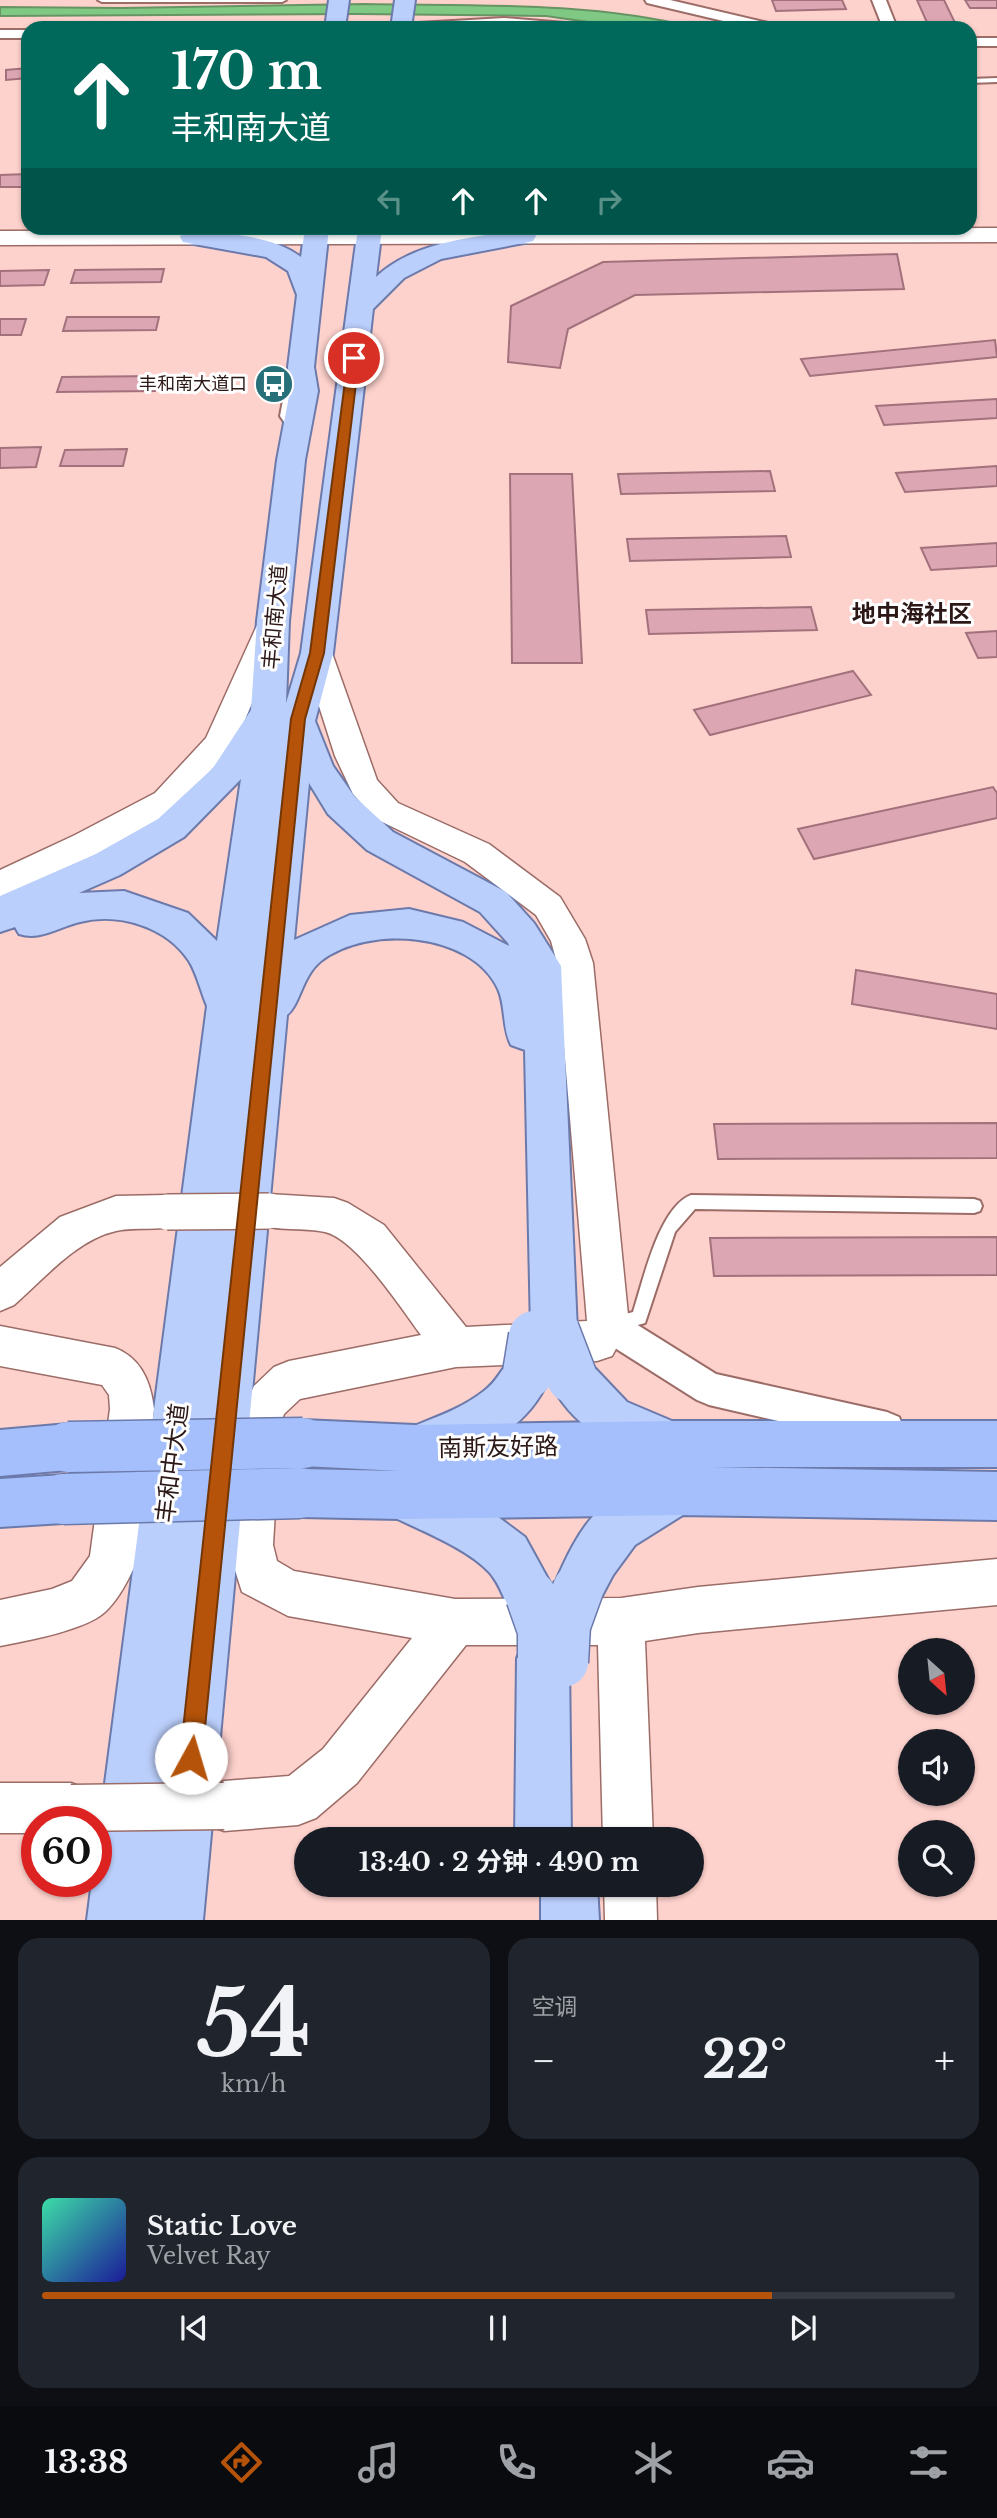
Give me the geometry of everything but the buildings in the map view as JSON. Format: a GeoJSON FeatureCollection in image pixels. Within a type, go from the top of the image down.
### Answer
{"type":"FeatureCollection","features":[{"type":"Feature","properties":{"kind":"highway","name":"南斯友好路"},"geometry":{"type":"LineString","coordinates":[[0,1453],[68,1447],[303,1443],[415,1448],[674,1444],[997,1444]]}},
{"type":"Feature","properties":{"kind":"highway"},"geometry":{"type":"LineString","coordinates":[[0,1503],[300,1493],[400,1496],[677,1491],[997,1496]]}},
{"type":"Feature","properties":{"kind":"main road","name":"丰和南大道"},"geometry":{"type":"LineString","coordinates":[[247,1017],[283,712],[273,621],[296,432],[304,391],[301,367],[316,235]]}},
{"type":"Feature","properties":{"kind":"main road","name":"丰和南大道"},"geometry":{"type":"LineString","coordinates":[[247,1017],[283,712],[317,653],[370,235]]}},
{"type":"Feature","properties":{"kind":"main road"},"geometry":{"type":"LineString","coordinates":[[360,307],[395,273],[434,253],[524,236]]}},
{"type":"Feature","properties":{"kind":"main road"},"geometry":{"type":"LineString","coordinates":[[192,237],[256,246],[285,257],[298,267],[309,295]]}},
{"type":"Feature","properties":{"kind":"main road"},"geometry":{"type":"LineString","coordinates":[[0,918],[12,907],[107,865],[171,828],[226,776],[283,712],[341,805],[380,841],[492,901],[521,933],[542,966],[547,1355],[504,1405],[471,1428],[415,1448]]}},
{"type":"Feature","properties":{"kind":"main road"},"geometry":{"type":"LineString","coordinates":[[0,944],[40,919],[79,906],[124,905],[175,923],[205,953],[247,1017],[174,1920]]}},
{"type":"Feature","properties":{"kind":"main road"},"geometry":{"type":"LineString","coordinates":[[247,1017],[307,951],[350,929],[409,923],[450,932],[493,953],[515,982],[525,1013],[547,1355],[602,1413],[627,1429],[674,1444]]}},
{"type":"Feature","properties":{"kind":"main road","name":"丰和中大道"},"geometry":{"type":"LineString","coordinates":[[116,1920],[247,1017]]}},
{"type":"Feature","properties":{"kind":"main road"},"geometry":{"type":"LineString","coordinates":[[567,1827],[553,1660],[542,1630],[554,1593],[595,1557],[617,1527],[677,1491]]}},
{"type":"Feature","properties":{"kind":"main road"},"geometry":{"type":"LineString","coordinates":[[400,1496],[472,1529],[554,1593]]}},
{"type":"Feature","properties":{"kind":"main road"},"geometry":{"type":"LineString","coordinates":[[544,1827],[553,1660]]}},
{"type":"Feature","properties":{"kind":"main road"},"geometry":{"type":"LineString","coordinates":[[543,1897],[543,1920]]}},
{"type":"Feature","properties":{"kind":"main road"},"geometry":{"type":"LineString","coordinates":[[569,1897],[569,1920]]}},
{"type":"Feature","properties":{"kind":"street"},"geometry":{"type":"LineString","coordinates":[[653,0],[742,21]]}},
{"type":"Feature","properties":{"kind":"street"},"geometry":{"type":"LineString","coordinates":[[879,0],[887,21]]}},
{"type":"Feature","properties":{"kind":"street"},"geometry":{"type":"LineString","coordinates":[[0,34],[21,34]]}},
{"type":"Feature","properties":{"kind":"street"},"geometry":{"type":"LineString","coordinates":[[977,42],[997,42]]}},
{"type":"Feature","properties":{"kind":"street"},"geometry":{"type":"LineString","coordinates":[[0,237],[242,235]]}},
{"type":"Feature","properties":{"kind":"street"},"geometry":{"type":"LineString","coordinates":[[486,235],[997,235]]}},
{"type":"Feature","properties":{"kind":"street"},"geometry":{"type":"LineString","coordinates":[[0,884],[87,844],[166,801],[219,743],[273,621]]}},
{"type":"Feature","properties":{"kind":"street"},"geometry":{"type":"LineString","coordinates":[[317,653],[351,756],[364,786],[371,794],[387,811],[477,853],[548,906],[568,939],[575,962],[608,1325],[597,1342],[456,1348],[289,1381],[269,1399],[258,1424],[250,1545],[258,1576],[288,1593],[455,1622],[621,1621],[698,1610],[997,1582]]}},
{"type":"Feature","properties":{"kind":"street"},"geometry":{"type":"LineString","coordinates":[[0,1292],[74,1229],[116,1213],[269,1211],[334,1215],[370,1238],[456,1348]]}},
{"type":"Feature","properties":{"kind":"street"},"geometry":{"type":"LineString","coordinates":[[608,1325],[709,1389],[951,1444]]}},
{"type":"Feature","properties":{"kind":"street"},"geometry":{"type":"LineString","coordinates":[[0,1346],[115,1367],[130,1389],[132,1409],[112,1564],[88,1597],[54,1612],[0,1623]]}},
{"type":"Feature","properties":{"kind":"street"},"geometry":{"type":"LineString","coordinates":[[621,1621],[628,1827]]}},
{"type":"Feature","properties":{"kind":"street"},"geometry":{"type":"LineString","coordinates":[[0,1808],[224,1806],[298,1800],[340,1766],[455,1622]]}},
{"type":"Feature","properties":{"kind":"street"},"geometry":{"type":"LineString","coordinates":[[630,1897],[631,1920]]}},
{"type":"Feature","properties":{"kind":"lane"},"geometry":{"type":"LineString","coordinates":[[102,0],[282,0]]}},
{"type":"Feature","properties":{"kind":"lane"},"geometry":{"type":"LineString","coordinates":[[403,15],[516,21]]}},
{"type":"Feature","properties":{"kind":"lane"},"geometry":{"type":"LineString","coordinates":[[977,80],[997,80]]}},
{"type":"Feature","properties":{"kind":"lane"},"geometry":{"type":"LineString","coordinates":[[608,1325],[639,1318],[668,1228],[691,1202],[974,1206]]}},
{"type":"Feature","properties":{"kind":"shaded area"},"geometry":{"type":"Polygon","coordinates":[[[490,5],[573,9],[665,21],[581,21],[546,16],[358,14],[0,16],[0,7],[490,5]]]}},
{"type":"Feature","properties":{"kind":"place","name":"丰和南大道口"},"geometry":{"type":"Point","coordinates":[274,384]}},
{"type":"Feature","properties":{"kind":"district","name":"地中海社区"},"geometry":{"type":"Point","coordinates":[912,613]}},
{"type":"Feature","properties":{"kind":"route"},"geometry":{"type":"LineString","coordinates":[[191,1758],[298,719],[317,653],[354,358]]}}]}
